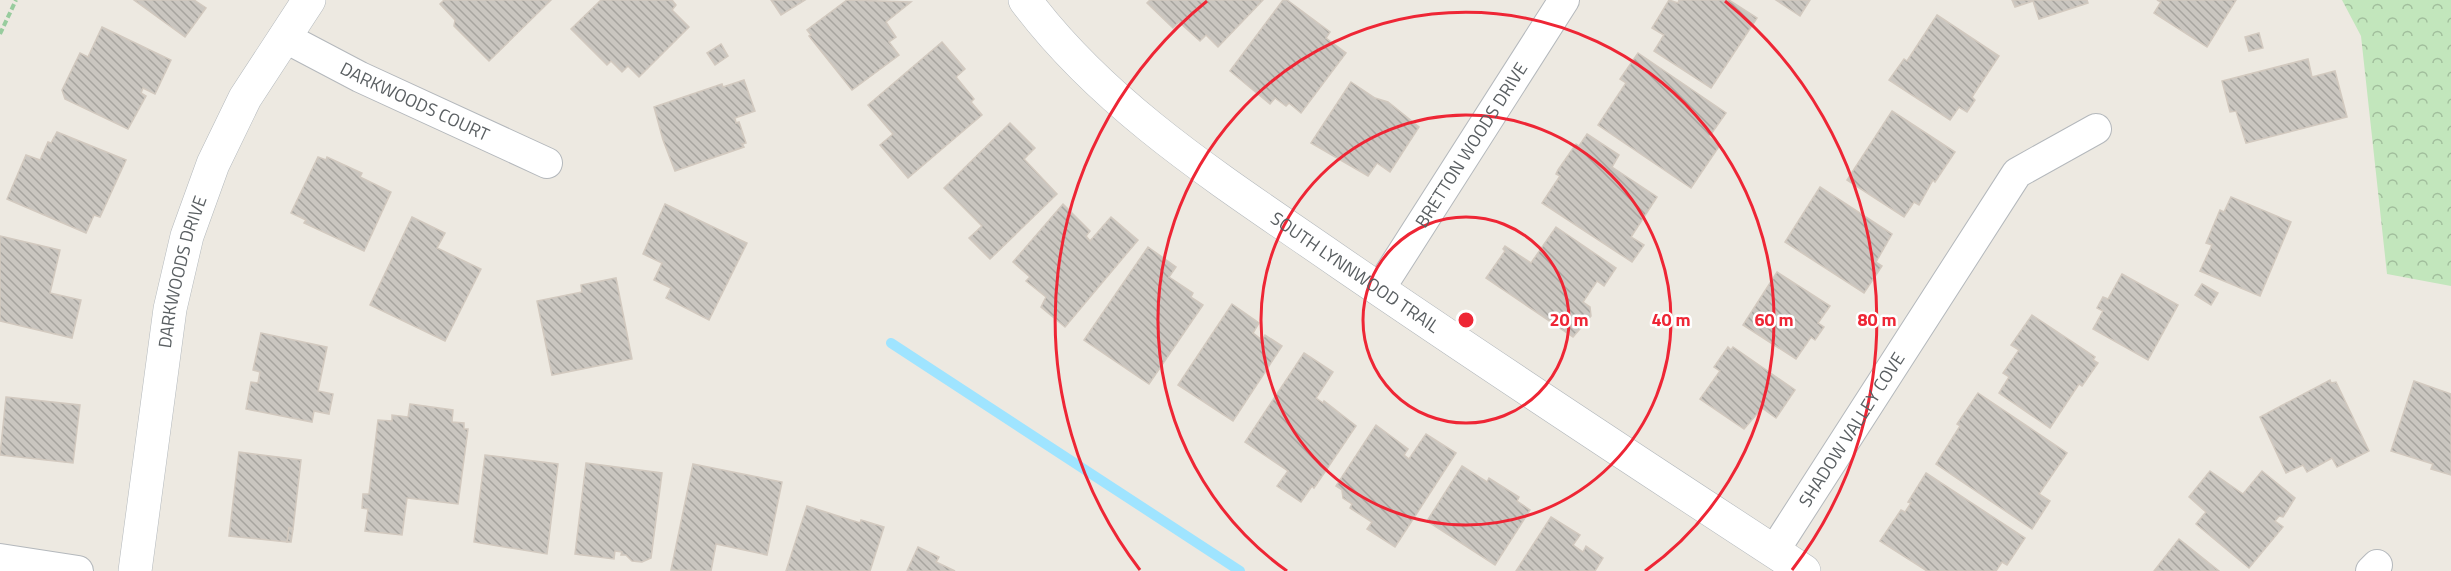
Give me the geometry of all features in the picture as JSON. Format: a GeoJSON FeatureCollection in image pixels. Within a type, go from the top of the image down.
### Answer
{"type":"FeatureCollection","features":[{"type":"Feature","properties":{"kind":"street","name":"DARKWOODS DRIVE"},"geometry":{"type":"LineString","coordinates":[[135,571],[170,309],[187,236],[213,164],[245,98],[309,0]]}},
{"type":"Feature","properties":{"kind":"street","name":"SOUTH LYNNWOOD TRAIL"},"geometry":{"type":"LineString","coordinates":[[1025,0],[1040,19],[1115,96],[1196,163],[1379,290],[1804,571]]}},
{"type":"Feature","properties":{"kind":"street","name":"BRETTON WOODS DRIVE"},"geometry":{"type":"LineString","coordinates":[[1379,290],[1564,0]]}},
{"type":"Feature","properties":{"kind":"street","name":"DARKWOODS COURT"},"geometry":{"type":"LineString","coordinates":[[284,37],[360,77],[547,163]]}},
{"type":"Feature","properties":{"kind":"street","name":"SHADOW VALLEY COVE"},"geometry":{"type":"LineString","coordinates":[[1773,551],[2017,172],[2096,129]]}},
{"type":"Feature","properties":{"kind":"street"},"geometry":{"type":"LineString","coordinates":[[0,559],[78,571]]}},
{"type":"Feature","properties":{"kind":"path"},"geometry":{"type":"LineString","coordinates":[[0,34],[16,0]]}},
{"type":"Feature","properties":{"kind":"green space"},"geometry":{"type":"Polygon","coordinates":[[[2342,0],[2451,0],[2451,286],[2387,274],[2361,36],[2342,0]]]}},
{"type":"Feature","properties":{"kind":"building"},"geometry":{"type":"Polygon","coordinates":[[[134,0],[194,0],[206,8],[185,37],[134,0]]]}},
{"type":"Feature","properties":{"kind":"building"},"geometry":{"type":"Polygon","coordinates":[[[444,0],[551,0],[489,61],[454,26],[455,20],[440,4],[444,0]]]}},
{"type":"Feature","properties":{"kind":"building"},"geometry":{"type":"Polygon","coordinates":[[[601,0],[672,0],[676,5],[672,10],[689,27],[639,77],[628,66],[622,72],[611,61],[607,65],[571,29],[601,0]]]}},
{"type":"Feature","properties":{"kind":"building"},"geometry":{"type":"Polygon","coordinates":[[[771,0],[805,0],[781,15],[771,0]]]}},
{"type":"Feature","properties":{"kind":"building"},"geometry":{"type":"Polygon","coordinates":[[[847,0],[911,2],[886,22],[896,37],[889,42],[899,55],[852,90],[809,36],[811,35],[807,30],[847,0]]]}},
{"type":"Feature","properties":{"kind":"building"},"geometry":{"type":"Polygon","coordinates":[[[1150,0],[1263,0],[1218,47],[1206,35],[1200,41],[1179,22],[1173,28],[1147,3],[1150,0]]]}},
{"type":"Feature","properties":{"kind":"building"},"geometry":{"type":"Polygon","coordinates":[[[1283,0],[1287,0],[1330,32],[1326,38],[1346,53],[1301,113],[1289,103],[1286,106],[1275,98],[1270,104],[1230,71],[1283,0]]]}},
{"type":"Feature","properties":{"kind":"building"},"geometry":{"type":"Polygon","coordinates":[[[1669,0],[1678,3],[1679,0],[1729,0],[1757,18],[1711,88],[1654,51],[1664,35],[1652,28],[1669,0]]]}},
{"type":"Feature","properties":{"kind":"building"},"geometry":{"type":"Polygon","coordinates":[[[1776,0],[1810,0],[1800,16],[1776,0]]]}},
{"type":"Feature","properties":{"kind":"building"},"geometry":{"type":"Polygon","coordinates":[[[2012,0],[2087,0],[2088,3],[2039,19],[2033,1],[2015,7],[2012,0]]]}},
{"type":"Feature","properties":{"kind":"building"},"geometry":{"type":"Polygon","coordinates":[[[2157,0],[2236,0],[2207,47],[2154,13],[2161,2],[2157,0]]]}},
{"type":"Feature","properties":{"kind":"building"},"geometry":{"type":"Polygon","coordinates":[[[1937,15],[1999,56],[1972,97],[1975,100],[1967,112],[1959,107],[1950,120],[1889,80],[1904,59],[1907,61],[1937,15]]]}},
{"type":"Feature","properties":{"kind":"building"},"geometry":{"type":"Polygon","coordinates":[[[102,27],[171,60],[155,94],[143,88],[141,93],[146,96],[128,129],[65,99],[62,90],[80,53],[88,57],[102,27]]]}},
{"type":"Feature","properties":{"kind":"building"},"geometry":{"type":"Polygon","coordinates":[[[2259,33],[2263,48],[2249,51],[2245,37],[2259,33]]]}},
{"type":"Feature","properties":{"kind":"building"},"geometry":{"type":"Polygon","coordinates":[[[942,42],[965,69],[956,77],[974,99],[971,102],[982,115],[908,178],[880,145],[893,134],[868,105],[942,42]]]}},
{"type":"Feature","properties":{"kind":"building"},"geometry":{"type":"Polygon","coordinates":[[[721,44],[728,56],[715,65],[707,53],[721,44]]]}},
{"type":"Feature","properties":{"kind":"building"},"geometry":{"type":"Polygon","coordinates":[[[1638,53],[1726,113],[1709,137],[1720,145],[1691,188],[1598,125],[1626,83],[1620,79],[1638,53]]]}},
{"type":"Feature","properties":{"kind":"building"},"geometry":{"type":"Polygon","coordinates":[[[2308,59],[2312,77],[2335,71],[2347,117],[2246,143],[2236,111],[2230,112],[2222,81],[2308,59]]]}},
{"type":"Feature","properties":{"kind":"building"},"geometry":{"type":"Polygon","coordinates":[[[744,80],[755,111],[735,118],[736,123],[739,122],[746,143],[742,144],[744,147],[675,171],[654,107],[722,84],[723,87],[744,80]]]}},
{"type":"Feature","properties":{"kind":"building"},"geometry":{"type":"Polygon","coordinates":[[[1351,82],[1375,98],[1388,102],[1419,127],[1390,172],[1377,163],[1368,176],[1311,143],[1351,82]]]}},
{"type":"Feature","properties":{"kind":"building"},"geometry":{"type":"Polygon","coordinates":[[[1892,111],[1955,152],[1935,182],[1933,180],[1919,205],[1914,202],[1904,217],[1847,180],[1892,111]]]}},
{"type":"Feature","properties":{"kind":"building"},"geometry":{"type":"Polygon","coordinates":[[[1010,123],[1035,148],[1024,159],[1057,194],[990,259],[969,238],[982,226],[944,188],[1010,123]]]}},
{"type":"Feature","properties":{"kind":"building"},"geometry":{"type":"Polygon","coordinates":[[[57,132],[126,160],[100,217],[94,215],[86,233],[7,199],[26,155],[40,160],[48,142],[51,143],[57,132]]]}},
{"type":"Feature","properties":{"kind":"building"},"geometry":{"type":"Polygon","coordinates":[[[1587,134],[1619,155],[1612,167],[1657,197],[1631,237],[1644,245],[1632,262],[1542,203],[1560,176],[1556,174],[1558,170],[1576,144],[1579,146],[1587,134]]]}},
{"type":"Feature","properties":{"kind":"building"},"geometry":{"type":"Polygon","coordinates":[[[318,157],[326,160],[327,157],[362,173],[360,177],[391,192],[364,251],[304,223],[306,220],[291,213],[318,157]]]}},
{"type":"Feature","properties":{"kind":"building"},"geometry":{"type":"Polygon","coordinates":[[[1820,187],[1892,234],[1876,262],[1882,266],[1864,293],[1785,242],[1820,187]]]}},
{"type":"Feature","properties":{"kind":"building"},"geometry":{"type":"Polygon","coordinates":[[[2231,197],[2291,222],[2260,296],[2200,271],[2212,245],[2206,243],[2220,210],[2224,212],[2231,197]]]}},
{"type":"Feature","properties":{"kind":"building"},"geometry":{"type":"Polygon","coordinates":[[[665,204],[747,243],[709,320],[666,298],[671,288],[654,280],[662,263],[643,254],[665,204]]]}},
{"type":"Feature","properties":{"kind":"building"},"geometry":{"type":"Polygon","coordinates":[[[1063,204],[1090,231],[1086,236],[1090,241],[1111,217],[1138,240],[1065,327],[1041,307],[1046,297],[1026,281],[1030,277],[1013,262],[1063,204]]]}},
{"type":"Feature","properties":{"kind":"building"},"geometry":{"type":"Polygon","coordinates":[[[412,217],[445,233],[437,248],[481,269],[445,341],[370,305],[412,217]]]}},
{"type":"Feature","properties":{"kind":"building"},"geometry":{"type":"Polygon","coordinates":[[[1556,227],[1616,268],[1604,286],[1597,281],[1583,302],[1590,307],[1591,316],[1573,337],[1486,278],[1505,251],[1503,249],[1505,246],[1531,263],[1556,227]]]}},
{"type":"Feature","properties":{"kind":"building"},"geometry":{"type":"Polygon","coordinates":[[[0,236],[60,250],[50,293],[81,300],[72,338],[0,321],[0,236]]]}},
{"type":"Feature","properties":{"kind":"building"},"geometry":{"type":"Polygon","coordinates":[[[1148,247],[1176,267],[1169,277],[1193,293],[1191,297],[1203,305],[1149,384],[1084,340],[1148,247]]]}},
{"type":"Feature","properties":{"kind":"building"},"geometry":{"type":"Polygon","coordinates":[[[1777,272],[1830,306],[1818,323],[1824,327],[1815,340],[1811,337],[1796,359],[1743,325],[1777,272]]]}},
{"type":"Feature","properties":{"kind":"building"},"geometry":{"type":"Polygon","coordinates":[[[2122,274],[2178,305],[2148,360],[2093,329],[2103,311],[2097,308],[2103,297],[2108,299],[2122,274]]]}},
{"type":"Feature","properties":{"kind":"building"},"geometry":{"type":"Polygon","coordinates":[[[616,278],[632,359],[552,375],[537,301],[582,292],[581,285],[616,278]]]}},
{"type":"Feature","properties":{"kind":"building"},"geometry":{"type":"Polygon","coordinates":[[[2202,284],[2218,293],[2211,305],[2195,295],[2202,284]]]}},
{"type":"Feature","properties":{"kind":"building"},"geometry":{"type":"Polygon","coordinates":[[[1232,304],[1259,323],[1253,333],[1262,340],[1265,335],[1282,346],[1233,421],[1178,385],[1232,304]]]}},
{"type":"Feature","properties":{"kind":"building"},"geometry":{"type":"Polygon","coordinates":[[[2032,315],[2095,357],[2093,360],[2098,363],[2082,386],[2079,384],[2050,428],[1999,393],[2009,377],[2003,373],[2019,350],[2011,345],[2032,315]]]}},
{"type":"Feature","properties":{"kind":"building"},"geometry":{"type":"Polygon","coordinates":[[[261,333],[327,347],[318,391],[333,394],[329,414],[314,411],[312,422],[246,409],[251,382],[258,383],[260,372],[253,370],[261,333]]]}},
{"type":"Feature","properties":{"kind":"building"},"geometry":{"type":"Polygon","coordinates":[[[1728,347],[1731,350],[1733,347],[1795,390],[1776,418],[1762,408],[1744,429],[1700,399],[1720,371],[1714,367],[1728,347]]]}},
{"type":"Feature","properties":{"kind":"building"},"geometry":{"type":"Polygon","coordinates":[[[1304,353],[1333,372],[1316,398],[1323,403],[1324,401],[1356,426],[1314,488],[1312,486],[1301,502],[1277,486],[1288,471],[1245,442],[1304,353]]]}},
{"type":"Feature","properties":{"kind":"building"},"geometry":{"type":"Polygon","coordinates":[[[2330,380],[2331,383],[2336,382],[2369,451],[2337,467],[2332,458],[2307,472],[2303,465],[2286,473],[2260,417],[2330,380]]]}},
{"type":"Feature","properties":{"kind":"building"},"geometry":{"type":"Polygon","coordinates":[[[2414,381],[2451,394],[2451,475],[2431,469],[2433,464],[2391,451],[2414,381]]]}},
{"type":"Feature","properties":{"kind":"building"},"geometry":{"type":"Polygon","coordinates":[[[1978,393],[2067,453],[2039,494],[2050,501],[2032,529],[1936,464],[1960,426],[1957,424],[1978,393]]]}},
{"type":"Feature","properties":{"kind":"building"},"geometry":{"type":"Polygon","coordinates":[[[6,397],[80,405],[73,463],[0,455],[6,397]]]}},
{"type":"Feature","properties":{"kind":"building"},"geometry":{"type":"Polygon","coordinates":[[[410,404],[453,410],[452,422],[464,423],[464,429],[468,429],[458,504],[407,498],[402,535],[365,531],[368,509],[362,508],[363,494],[369,494],[378,420],[392,421],[392,415],[408,417],[410,404]]]}},
{"type":"Feature","properties":{"kind":"building"},"geometry":{"type":"Polygon","coordinates":[[[1376,425],[1408,449],[1404,455],[1409,459],[1426,434],[1456,453],[1395,547],[1367,529],[1372,522],[1350,508],[1352,504],[1343,498],[1342,490],[1336,486],[1376,425]]]}},
{"type":"Feature","properties":{"kind":"building"},"geometry":{"type":"Polygon","coordinates":[[[239,452],[301,460],[293,529],[289,528],[287,542],[229,536],[239,452]]]}},
{"type":"Feature","properties":{"kind":"building"},"geometry":{"type":"Polygon","coordinates":[[[485,455],[558,464],[547,554],[474,542],[485,455]]]}},
{"type":"Feature","properties":{"kind":"building"},"geometry":{"type":"Polygon","coordinates":[[[586,463],[662,473],[651,558],[642,562],[632,561],[626,555],[621,555],[622,552],[615,551],[614,559],[575,554],[586,463]]]}},
{"type":"Feature","properties":{"kind":"building"},"geometry":{"type":"Polygon","coordinates":[[[693,464],[782,482],[767,555],[716,544],[711,571],[671,570],[693,464]]]}},
{"type":"Feature","properties":{"kind":"building"},"geometry":{"type":"Polygon","coordinates":[[[1462,466],[1487,482],[1489,478],[1519,497],[1517,501],[1530,510],[1495,565],[1427,521],[1462,466]]]}},
{"type":"Feature","properties":{"kind":"building"},"geometry":{"type":"Polygon","coordinates":[[[2210,471],[2243,494],[2262,471],[2295,498],[2283,517],[2279,516],[2275,521],[2283,527],[2249,568],[2196,524],[2206,512],[2189,497],[2210,471]]]}},
{"type":"Feature","properties":{"kind":"building"},"geometry":{"type":"Polygon","coordinates":[[[1926,473],[2025,538],[2007,565],[2002,562],[1996,571],[1927,571],[1880,541],[1901,510],[1905,512],[1911,503],[1908,502],[1926,473]]]}},
{"type":"Feature","properties":{"kind":"building"},"geometry":{"type":"Polygon","coordinates":[[[807,506],[860,523],[861,520],[884,527],[870,571],[786,571],[807,506]]]}},
{"type":"Feature","properties":{"kind":"building"},"geometry":{"type":"Polygon","coordinates":[[[1551,517],[1580,535],[1573,545],[1583,552],[1586,546],[1603,558],[1595,571],[1516,571],[1551,517]]]}},
{"type":"Feature","properties":{"kind":"building"},"geometry":{"type":"Polygon","coordinates":[[[289,528],[293,529],[291,542],[287,542],[289,528]]]}},
{"type":"Feature","properties":{"kind":"building"},"geometry":{"type":"Polygon","coordinates":[[[2179,539],[2219,571],[2154,571],[2179,539]]]}},
{"type":"Feature","properties":{"kind":"building"},"geometry":{"type":"Polygon","coordinates":[[[918,547],[939,557],[936,562],[955,571],[907,571],[918,547]]]}},
{"type":"Feature","properties":{"kind":"waterway"},"geometry":{"type":"LineString","coordinates":[[891,343],[1240,571]]}}]}
